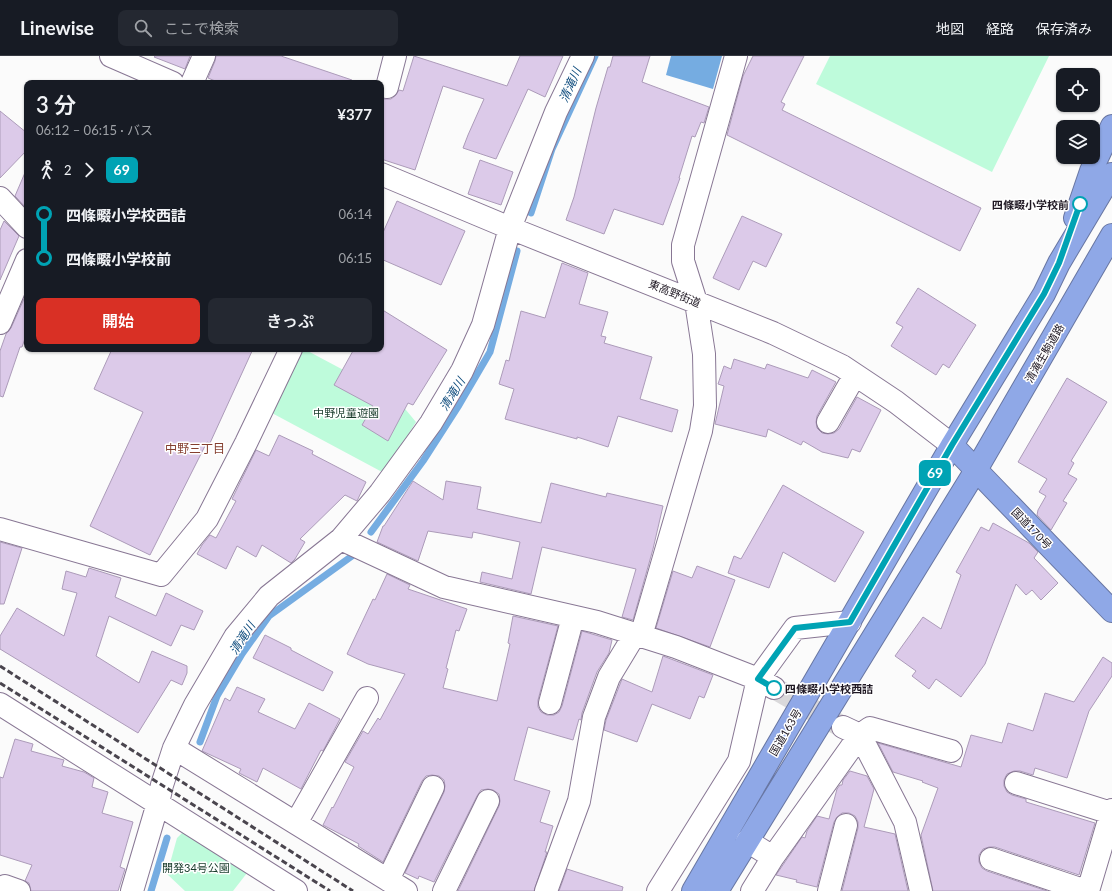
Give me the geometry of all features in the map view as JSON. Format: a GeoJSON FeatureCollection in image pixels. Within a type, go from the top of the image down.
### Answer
{"type":"FeatureCollection","features":[{"type":"Feature","properties":{"kind":"highway"},"geometry":{"type":"LineString","coordinates":[[1059,263],[1091,171],[1112,126]]}},
{"type":"Feature","properties":{"kind":"highway"},"geometry":{"type":"LineString","coordinates":[[1059,263],[1112,174]]}},
{"type":"Feature","properties":{"kind":"highway","name":"清滝生駒道路"},"geometry":{"type":"LineString","coordinates":[[976,470],[1112,235]]}},
{"type":"Feature","properties":{"kind":"highway","name":"国道163号"},"geometry":{"type":"LineString","coordinates":[[692,891],[952,445],[1044,294],[1059,263]]}},
{"type":"Feature","properties":{"kind":"highway","name":"国道170号"},"geometry":{"type":"LineString","coordinates":[[952,445],[1112,611]]}},
{"type":"Feature","properties":{"kind":"highway"},"geometry":{"type":"LineString","coordinates":[[717,891],[976,470]]}},
{"type":"Feature","properties":{"kind":"street"},"geometry":{"type":"LineString","coordinates":[[111,56],[166,80]]}},
{"type":"Feature","properties":{"kind":"street"},"geometry":{"type":"LineString","coordinates":[[193,80],[204,56]]}},
{"type":"Feature","properties":{"kind":"street"},"geometry":{"type":"LineString","coordinates":[[387,87],[395,56]]}},
{"type":"Feature","properties":{"kind":"street"},"geometry":{"type":"LineString","coordinates":[[132,891],[174,748],[195,705],[235,637],[269,596],[341,539],[388,483],[430,423],[462,371],[483,325],[510,228],[556,112],[583,56]]}},
{"type":"Feature","properties":{"kind":"street"},"geometry":{"type":"LineString","coordinates":[[546,891],[579,801],[594,717],[609,677],[638,635],[702,431],[705,406],[704,354],[696,302],[683,261],[683,245],[736,56]]}},
{"type":"Feature","properties":{"kind":"street","name":"東高野街道"},"geometry":{"type":"LineString","coordinates":[[384,175],[510,228],[773,333],[842,366],[896,402],[952,445]]}},
{"type":"Feature","properties":{"kind":"street"},"geometry":{"type":"LineString","coordinates":[[0,198],[24,224]]}},
{"type":"Feature","properties":{"kind":"street"},"geometry":{"type":"LineString","coordinates":[[0,323],[24,267]]}},
{"type":"Feature","properties":{"kind":"street"},"geometry":{"type":"LineString","coordinates":[[0,529],[161,575],[207,520],[250,436],[290,352]]}},
{"type":"Feature","properties":{"kind":"street"},"geometry":{"type":"LineString","coordinates":[[828,422],[855,376]]}},
{"type":"Feature","properties":{"kind":"street"},"geometry":{"type":"LineString","coordinates":[[341,539],[444,587],[597,622],[676,647],[766,683]]}},
{"type":"Feature","properties":{"kind":"street"},"geometry":{"type":"LineString","coordinates":[[550,703],[573,617]]}},
{"type":"Feature","properties":{"kind":"street"},"geometry":{"type":"LineString","coordinates":[[658,891],[739,762],[766,683],[795,628],[850,622]]}},
{"type":"Feature","properties":{"kind":"street"},"geometry":{"type":"LineString","coordinates":[[296,823],[367,698]]}},
{"type":"Feature","properties":{"kind":"street"},"geometry":{"type":"LineString","coordinates":[[0,704],[296,891]]}},
{"type":"Feature","properties":{"kind":"street"},"geometry":{"type":"LineString","coordinates":[[752,891],[852,731],[870,728],[951,751]]}},
{"type":"Feature","properties":{"kind":"street"},"geometry":{"type":"LineString","coordinates":[[852,731],[906,822],[921,891]]}},
{"type":"Feature","properties":{"kind":"street"},"geometry":{"type":"LineString","coordinates":[[174,748],[406,891]]}},
{"type":"Feature","properties":{"kind":"street"},"geometry":{"type":"LineString","coordinates":[[991,859],[1087,891],[1107,847],[1112,812],[1016,783]]}},
{"type":"Feature","properties":{"kind":"street"},"geometry":{"type":"LineString","coordinates":[[388,880],[433,787]]}},
{"type":"Feature","properties":{"kind":"street"},"geometry":{"type":"LineString","coordinates":[[444,891],[488,801]]}},
{"type":"Feature","properties":{"kind":"street"},"geometry":{"type":"LineString","coordinates":[[829,891],[846,825]]}},
{"type":"Feature","properties":{"kind":"street"},"geometry":{"type":"LineString","coordinates":[[747,841],[772,857]]}},
{"type":"Feature","properties":{"kind":"green space"},"geometry":{"type":"Polygon","coordinates":[[[830,56],[1049,56],[992,172],[816,84],[830,56]]]}},
{"type":"Feature","properties":{"kind":"green space","name":"中野児童遊園"},"geometry":{"type":"Polygon","coordinates":[[[300,352],[310,352],[396,398],[416,422],[384,473],[270,412],[300,352]]]}},
{"type":"Feature","properties":{"kind":"green space","name":"開発34号公園"},"geometry":{"type":"Polygon","coordinates":[[[184,831],[247,873],[233,891],[185,891],[167,874],[177,838],[184,831]]]}},
{"type":"Feature","properties":{"kind":"water"},"geometry":{"type":"Polygon","coordinates":[[[671,56],[722,56],[713,89],[666,75],[671,56]]]}},
{"type":"Feature","properties":{"kind":"building"},"geometry":{"type":"Polygon","coordinates":[[[190,56],[185,69],[154,57],[190,56]]]}},
{"type":"Feature","properties":{"kind":"building"},"geometry":{"type":"Polygon","coordinates":[[[216,56],[281,56],[352,80],[213,80],[208,78],[216,56]]]}},
{"type":"Feature","properties":{"kind":"building"},"geometry":{"type":"Polygon","coordinates":[[[414,56],[507,86],[520,56],[563,56],[545,97],[528,89],[496,159],[463,148],[484,99],[443,86],[415,170],[384,160],[384,99],[391,99],[399,90],[403,91],[414,56]]]}},
{"type":"Feature","properties":{"kind":"building"},"geometry":{"type":"Polygon","coordinates":[[[613,56],[650,56],[642,82],[709,107],[704,123],[701,122],[695,137],[692,136],[680,178],[663,225],[614,209],[604,234],[566,220],[574,197],[596,108],[608,67],[610,67],[613,56]]]}},
{"type":"Feature","properties":{"kind":"building"},"geometry":{"type":"Polygon","coordinates":[[[753,56],[804,56],[781,102],[785,104],[782,110],[981,208],[960,251],[727,135],[743,76],[753,56]]]}},
{"type":"Feature","properties":{"kind":"building"},"geometry":{"type":"Polygon","coordinates":[[[0,111],[24,131],[24,153],[0,178],[0,111]]]}},
{"type":"Feature","properties":{"kind":"building"},"geometry":{"type":"Polygon","coordinates":[[[480,160],[513,172],[501,205],[468,194],[480,160]]]}},
{"type":"Feature","properties":{"kind":"building"},"geometry":{"type":"Polygon","coordinates":[[[24,175],[24,206],[15,196],[24,175]]]}},
{"type":"Feature","properties":{"kind":"building"},"geometry":{"type":"Polygon","coordinates":[[[397,201],[465,231],[441,285],[384,260],[384,230],[397,201]]]}},
{"type":"Feature","properties":{"kind":"building"},"geometry":{"type":"Polygon","coordinates":[[[742,216],[782,234],[766,267],[753,261],[739,290],[713,278],[742,216]]]}},
{"type":"Feature","properties":{"kind":"building"},"geometry":{"type":"Polygon","coordinates":[[[4,221],[19,236],[0,280],[0,230],[4,221]]]}},
{"type":"Feature","properties":{"kind":"building"},"geometry":{"type":"Polygon","coordinates":[[[562,263],[588,273],[579,304],[608,312],[601,336],[606,337],[604,343],[652,357],[640,399],[678,410],[672,432],[618,416],[608,447],[577,437],[577,439],[505,419],[514,389],[499,384],[506,360],[509,361],[521,311],[545,318],[562,263]]]}},
{"type":"Feature","properties":{"kind":"building"},"geometry":{"type":"Polygon","coordinates":[[[918,288],[976,325],[949,368],[943,364],[936,375],[891,346],[903,327],[896,323],[918,288]]]}},
{"type":"Feature","properties":{"kind":"building"},"geometry":{"type":"Polygon","coordinates":[[[24,299],[24,341],[22,347],[20,347],[3,397],[0,396],[0,351],[6,334],[11,328],[24,299]]]}},
{"type":"Feature","properties":{"kind":"building"},"geometry":{"type":"Polygon","coordinates":[[[384,311],[447,350],[413,405],[408,403],[388,441],[362,425],[373,406],[334,385],[352,352],[384,352],[384,311]]]}},
{"type":"Feature","properties":{"kind":"building"},"geometry":{"type":"Polygon","coordinates":[[[111,352],[252,352],[210,443],[207,442],[150,555],[90,526],[143,412],[94,389],[111,352]]]}},
{"type":"Feature","properties":{"kind":"building"},"geometry":{"type":"Polygon","coordinates":[[[734,359],[765,369],[767,364],[808,378],[812,370],[836,382],[817,416],[817,428],[822,433],[834,433],[839,429],[857,397],[881,410],[860,452],[852,449],[848,458],[822,452],[803,441],[801,445],[768,429],[766,437],[715,424],[724,386],[718,384],[724,366],[731,369],[734,359]]]}},
{"type":"Feature","properties":{"kind":"building"},"geometry":{"type":"Polygon","coordinates":[[[1067,378],[1107,402],[1071,461],[1074,463],[1068,474],[1077,479],[1063,501],[1067,503],[1051,530],[1037,515],[1038,510],[1046,496],[1039,492],[1047,479],[1018,462],[1067,378]]]}},
{"type":"Feature","properties":{"kind":"building"},"geometry":{"type":"Polygon","coordinates":[[[279,435],[313,451],[312,454],[366,482],[357,501],[345,495],[300,539],[305,542],[291,563],[262,545],[256,557],[237,546],[226,569],[197,554],[210,535],[216,538],[236,501],[232,499],[256,450],[269,456],[279,435]]]}},
{"type":"Feature","properties":{"kind":"building"},"geometry":{"type":"Polygon","coordinates":[[[413,481],[443,500],[446,481],[481,487],[477,509],[541,523],[551,483],[606,497],[607,493],[663,506],[653,549],[633,620],[622,617],[636,569],[542,547],[531,594],[480,582],[482,572],[512,579],[520,542],[473,532],[472,538],[428,531],[418,561],[377,542],[383,526],[413,481]]]}},
{"type":"Feature","properties":{"kind":"building"},"geometry":{"type":"Polygon","coordinates":[[[783,485],[864,532],[835,582],[783,552],[769,588],[728,573],[734,556],[741,559],[783,485]]]}},
{"type":"Feature","properties":{"kind":"building"},"geometry":{"type":"Polygon","coordinates":[[[993,523],[1029,543],[1038,552],[1034,558],[1058,583],[1041,600],[1032,590],[1026,595],[1016,584],[985,664],[961,697],[936,679],[929,689],[912,676],[916,671],[895,656],[923,617],[941,629],[961,575],[956,572],[981,527],[989,531],[993,523]]]}},
{"type":"Feature","properties":{"kind":"building"},"geometry":{"type":"Polygon","coordinates":[[[0,542],[22,548],[4,604],[0,604],[0,542]]]}},
{"type":"Feature","properties":{"kind":"building"},"geometry":{"type":"Polygon","coordinates":[[[697,566],[735,580],[710,647],[656,628],[673,571],[692,578],[697,566]]]}},
{"type":"Feature","properties":{"kind":"building"},"geometry":{"type":"Polygon","coordinates":[[[89,568],[121,578],[115,597],[156,616],[166,593],[203,611],[194,630],[181,625],[171,646],[109,616],[96,656],[139,683],[152,651],[187,666],[187,673],[182,685],[171,680],[138,733],[0,649],[0,636],[17,608],[64,636],[77,593],[62,589],[66,571],[86,577],[89,568]]]}},
{"type":"Feature","properties":{"kind":"building"},"geometry":{"type":"Polygon","coordinates":[[[387,574],[410,585],[408,589],[467,609],[459,631],[456,630],[446,668],[448,669],[443,688],[497,701],[510,644],[508,643],[513,616],[558,626],[538,700],[538,707],[541,712],[547,715],[554,715],[559,712],[562,706],[582,631],[612,640],[609,653],[597,672],[582,713],[581,720],[579,719],[573,740],[528,727],[514,780],[550,791],[540,822],[553,826],[545,852],[547,852],[534,891],[458,891],[499,806],[499,794],[493,790],[481,790],[477,796],[434,882],[419,876],[418,879],[405,873],[444,792],[444,780],[439,776],[426,776],[422,781],[383,862],[358,846],[359,844],[323,825],[354,767],[345,762],[363,731],[368,734],[378,718],[380,720],[405,674],[368,664],[347,654],[373,599],[375,600],[387,574]]]}},
{"type":"Feature","properties":{"kind":"building"},"geometry":{"type":"Polygon","coordinates":[[[265,635],[333,672],[323,691],[253,658],[265,635]]]}},
{"type":"Feature","properties":{"kind":"building"},"geometry":{"type":"Polygon","coordinates":[[[663,656],[713,675],[704,698],[699,696],[690,719],[652,704],[637,742],[604,730],[606,720],[622,679],[652,692],[663,656]]]}},
{"type":"Feature","properties":{"kind":"building"},"geometry":{"type":"Polygon","coordinates":[[[1103,657],[1112,663],[1112,676],[1089,711],[1067,778],[1035,768],[1033,775],[1020,771],[1014,771],[1007,774],[1004,780],[1004,786],[1007,792],[1026,799],[1026,802],[1095,823],[1079,875],[995,847],[989,847],[983,849],[979,855],[979,862],[982,868],[1047,891],[933,891],[921,835],[938,788],[922,782],[923,781],[893,772],[878,743],[961,767],[971,735],[1002,743],[1008,723],[1033,731],[1045,693],[1074,702],[1103,657]]]}},
{"type":"Feature","properties":{"kind":"building"},"geometry":{"type":"Polygon","coordinates":[[[237,687],[265,699],[258,712],[295,729],[309,703],[340,719],[323,751],[321,750],[301,789],[263,768],[257,782],[239,773],[241,769],[202,751],[225,698],[230,701],[237,687]]]}},
{"type":"Feature","properties":{"kind":"building"},"geometry":{"type":"Polygon","coordinates":[[[15,739],[33,744],[31,751],[64,760],[62,766],[84,772],[94,778],[92,787],[108,792],[102,813],[133,822],[120,867],[125,869],[118,891],[31,891],[29,883],[25,881],[32,865],[0,855],[0,777],[3,778],[15,739]]]}},
{"type":"Feature","properties":{"kind":"building"},"geometry":{"type":"Polygon","coordinates":[[[850,771],[867,776],[874,789],[864,827],[895,834],[908,891],[842,891],[858,828],[858,822],[855,816],[849,813],[842,813],[834,822],[817,887],[776,875],[802,837],[805,838],[807,831],[817,816],[829,819],[837,789],[840,785],[842,785],[843,780],[850,771]]]}},
{"type":"Feature","properties":{"kind":"building"},"geometry":{"type":"Polygon","coordinates":[[[567,869],[623,887],[622,891],[559,891],[567,869]]]}},
{"type":"Feature","properties":{"kind":"waterway","name":"清滝川"},"geometry":{"type":"LineString","coordinates":[[531,213],[552,149],[595,56]]}},
{"type":"Feature","properties":{"kind":"waterway","name":"清滝川"},"geometry":{"type":"LineString","coordinates":[[371,532],[423,461],[459,405],[490,352],[517,251]]}},
{"type":"Feature","properties":{"kind":"waterway","name":"清滝川"},"geometry":{"type":"LineString","coordinates":[[200,742],[217,696],[242,654],[269,616],[352,556]]}},
{"type":"Feature","properties":{"kind":"waterway","name":"清滝川"},"geometry":{"type":"LineString","coordinates":[[151,891],[167,838]]}},
{"type":"Feature","properties":{"kind":"tunnel"},"geometry":{"type":"LineString","coordinates":[[774,688],[841,726]]}},
{"type":"Feature","properties":{"kind":"railway"},"geometry":{"type":"LineString","coordinates":[[0,666],[353,891]]}},
{"type":"Feature","properties":{"kind":"railway"},"geometry":{"type":"LineString","coordinates":[[0,683],[330,891]]}},
{"type":"Feature","properties":{"kind":"bus line","name":"69"},"geometry":{"type":"LineString","coordinates":[[774,688],[758,679],[795,628],[850,622],[952,445],[1044,294],[1059,263],[1080,204]]}},
{"type":"Feature","properties":{"kind":"place","name":"四條畷小学校前"},"geometry":{"type":"Point","coordinates":[1080,204]}},
{"type":"Feature","properties":{"kind":"place","name":"四條畷小学校西詰"},"geometry":{"type":"Point","coordinates":[774,688]}},
{"type":"Feature","properties":{"kind":"district","name":"中野三丁目"},"geometry":{"type":"Point","coordinates":[195,448]}}]}
